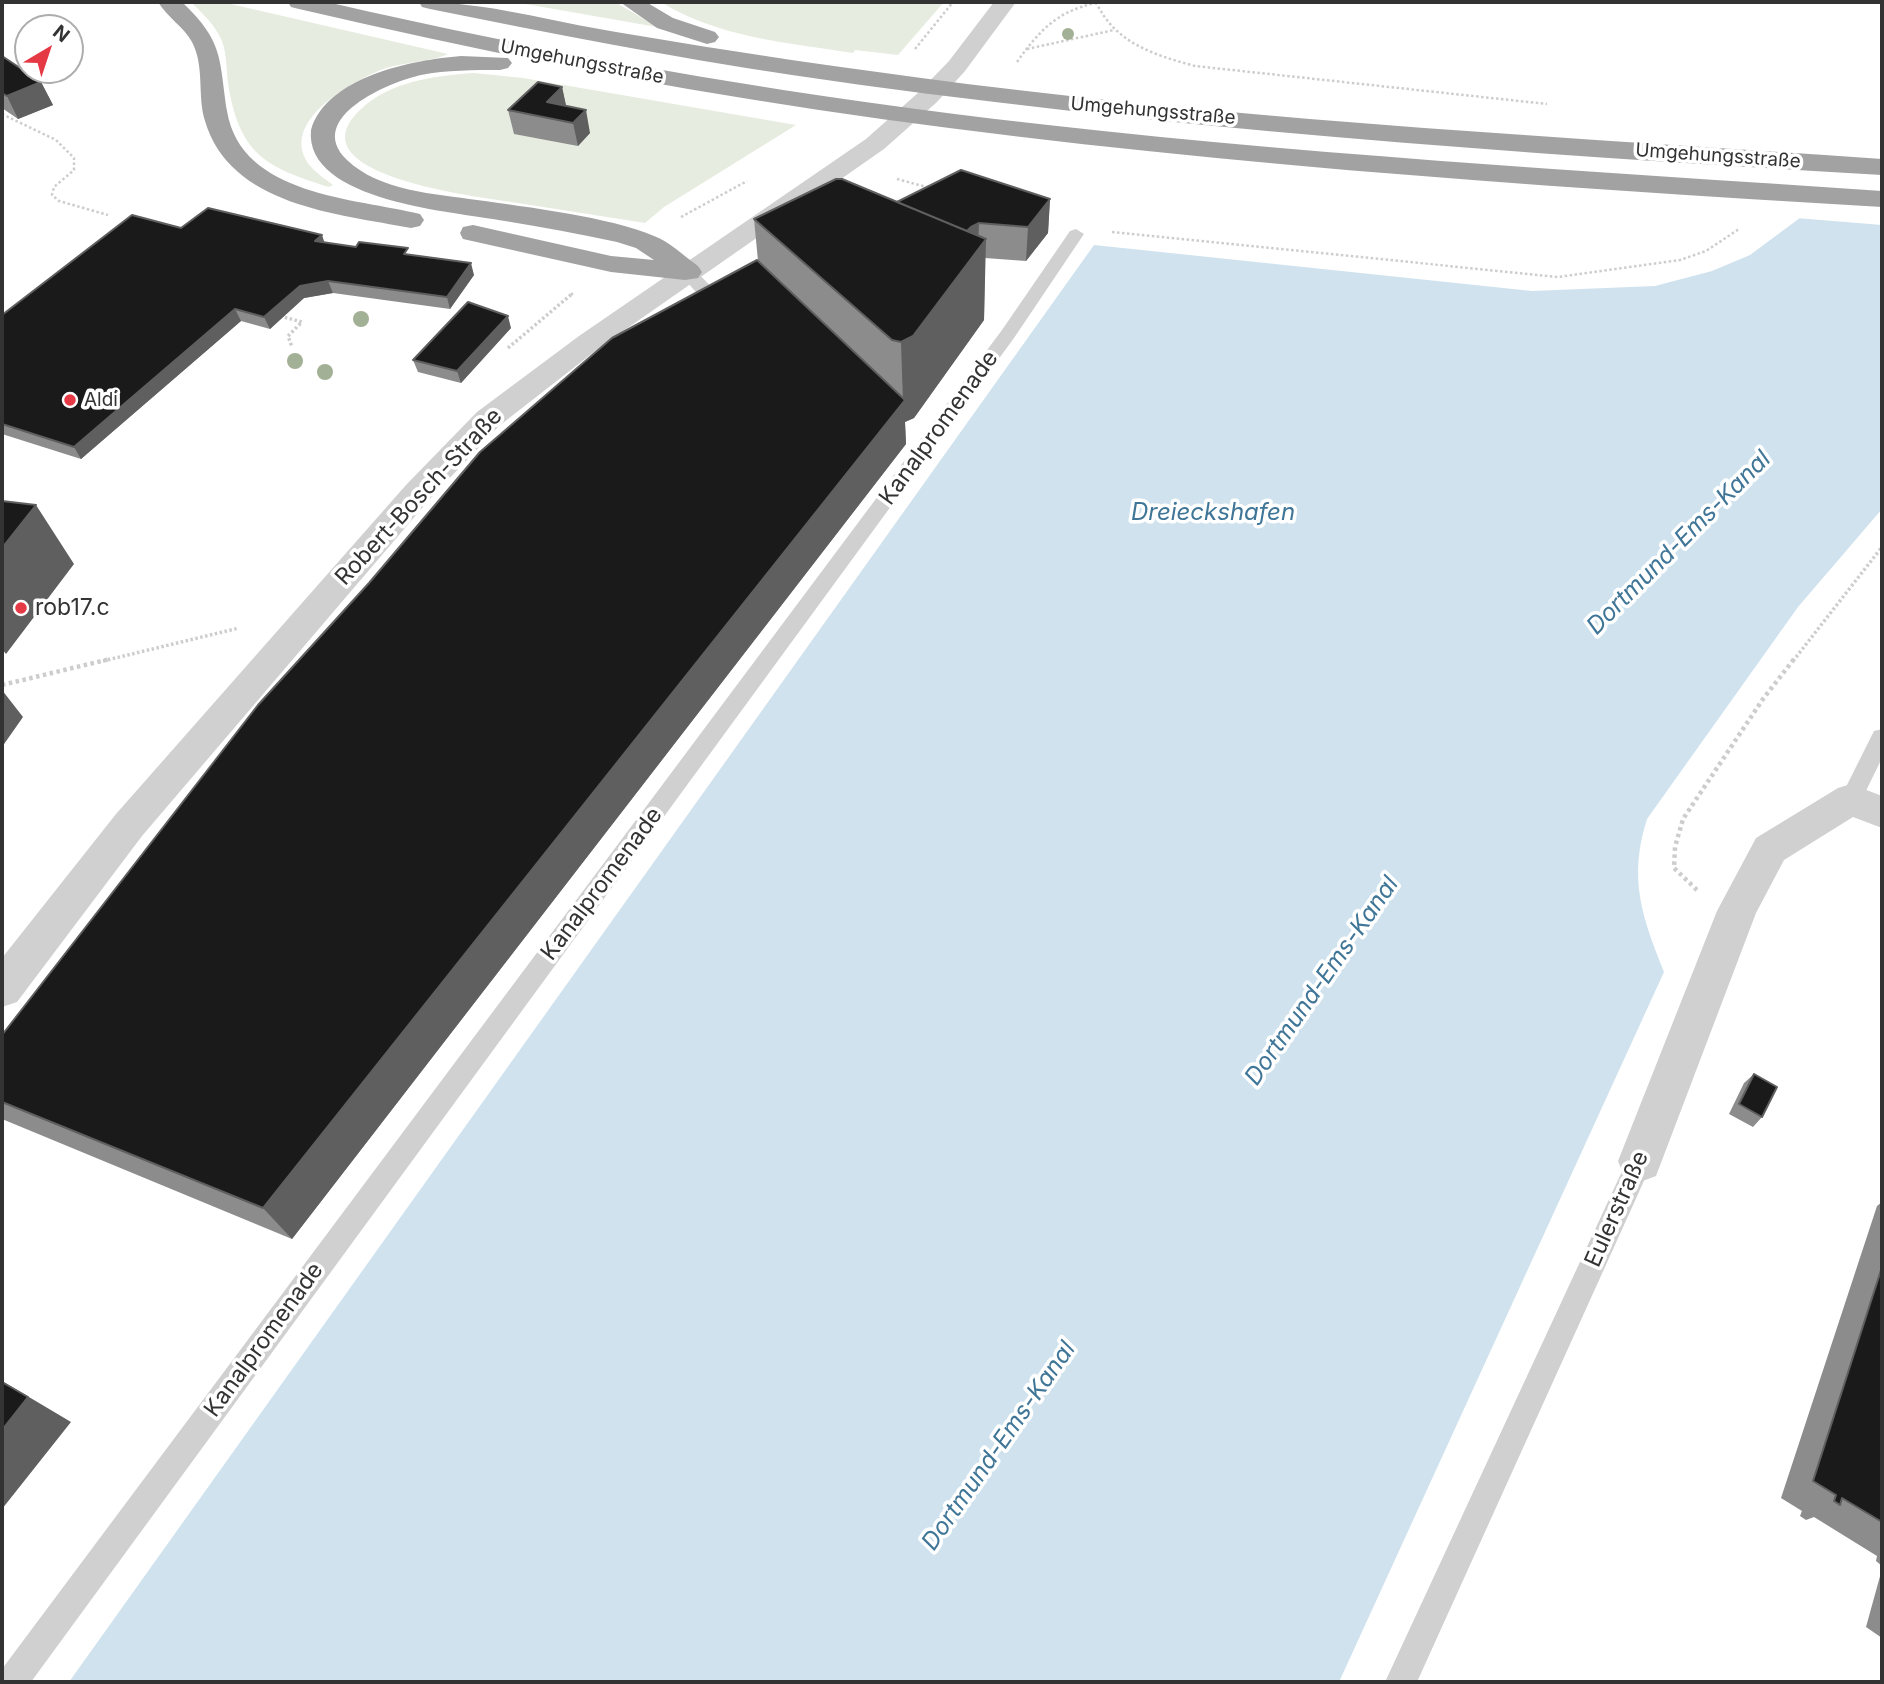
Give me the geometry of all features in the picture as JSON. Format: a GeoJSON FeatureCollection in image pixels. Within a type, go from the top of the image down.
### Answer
{"type":"FeatureCollection","features":[{"type":"Feature","properties":{"kind":"highway"},"geometry":{"type":"LineString","coordinates":[[169,2],[188,20],[206,48],[217,122],[228,145],[244,164],[290,193],[320,202],[517,241],[611,264],[688,272]]}},
{"type":"Feature","properties":{"kind":"highway","name":"Umgehungsstraße"},"geometry":{"type":"LineString","coordinates":[[299,2],[592,65],[817,102],[995,126],[1246,151],[1882,199]]}},
{"type":"Feature","properties":{"kind":"highway","name":"Umgehungsstraße"},"geometry":{"type":"LineString","coordinates":[[430,2],[625,41],[848,76],[1023,98],[1317,126],[1882,167]]}},
{"type":"Feature","properties":{"kind":"highway"},"geometry":{"type":"LineString","coordinates":[[631,2],[652,16],[681,29],[848,76]]}},
{"type":"Feature","properties":{"kind":"highway"},"geometry":{"type":"LineString","coordinates":[[592,65],[470,62],[443,64],[399,73],[361,90],[337,108],[323,127],[325,154],[335,167],[375,187],[623,234],[646,242],[688,272]]}},
{"type":"Feature","properties":{"kind":"street","name":"Robert-Bosch-Straße"},"geometry":{"type":"LineString","coordinates":[[2,989],[129,825],[417,493],[494,414],[537,379],[688,272],[838,172],[900,124],[957,66],[1005,2]]}},
{"type":"Feature","properties":{"kind":"street","name":"Eulerstraße"},"geometry":{"type":"LineString","coordinates":[[1640,1161],[1737,911],[1770,849],[1867,806]]}},
{"type":"Feature","properties":{"kind":"lane","name":"Kanalpromenade"},"geometry":{"type":"LineString","coordinates":[[12,1682],[983,367],[1076,234]]}},
{"type":"Feature","properties":{"kind":"lane"},"geometry":{"type":"LineString","coordinates":[[688,272],[713,299],[740,314]]}},
{"type":"Feature","properties":{"kind":"lane"},"geometry":{"type":"LineString","coordinates":[[1867,806],[1882,737]]}},
{"type":"Feature","properties":{"kind":"lane","name":"Eulerstraße"},"geometry":{"type":"LineString","coordinates":[[1401,1682],[1640,1161]]}},
{"type":"Feature","properties":{"kind":"path"},"geometry":{"type":"LineString","coordinates":[[1096,2],[1102,16],[1114,30],[1161,57],[1195,66],[1549,104]]}},
{"type":"Feature","properties":{"kind":"path"},"geometry":{"type":"LineString","coordinates":[[1026,49],[1057,39],[1094,36],[1114,30]]}},
{"type":"Feature","properties":{"kind":"path"},"geometry":{"type":"LineString","coordinates":[[2,114],[55,140],[75,158],[74,170],[54,187],[52,195],[59,201],[108,215]]}},
{"type":"Feature","properties":{"kind":"path"},"geometry":{"type":"LineString","coordinates":[[897,179],[938,190]]}},
{"type":"Feature","properties":{"kind":"path"},"geometry":{"type":"LineString","coordinates":[[1076,234],[1096,230],[1544,276],[1579,276]]}},
{"type":"Feature","properties":{"kind":"path"},"geometry":{"type":"LineString","coordinates":[[275,314],[302,322],[288,336],[292,348]]}},
{"type":"Feature","properties":{"kind":"path"},"geometry":{"type":"LineString","coordinates":[[1737,911],[1689,884],[1674,868],[1675,847],[1684,819],[1763,699],[1882,547]]}},
{"type":"Feature","properties":{"kind":"path"},"geometry":{"type":"LineString","coordinates":[[2,685],[240,628]]}},
{"type":"Feature","properties":{"kind":"shaded area"},"geometry":{"type":"Polygon","coordinates":[[[191,2],[222,2],[448,54],[386,68],[355,82],[322,106],[310,120],[302,136],[303,152],[312,168],[333,185],[329,187],[271,164],[258,154],[248,141],[239,126],[233,107],[222,40],[210,21],[191,2]]]}},
{"type":"Feature","properties":{"kind":"shaded area"},"geometry":{"type":"Polygon","coordinates":[[[514,2],[615,2],[657,27],[514,2]]]}},
{"type":"Feature","properties":{"kind":"shaded area"},"geometry":{"type":"Polygon","coordinates":[[[661,2],[944,2],[898,55],[855,50],[853,53],[754,37],[705,23],[661,2]]]}},
{"type":"Feature","properties":{"kind":"shaded area"},"geometry":{"type":"Polygon","coordinates":[[[474,73],[523,78],[796,125],[664,207],[645,223],[436,189],[371,168],[351,152],[345,133],[360,110],[372,100],[413,82],[474,73]]]}},
{"type":"Feature","properties":{"kind":"water"},"geometry":{"type":"Polygon","coordinates":[[[1882,157],[1882,509],[1798,607],[1647,819],[1639,860],[1640,897],[1649,933],[1664,972],[1339,1682],[69,1682],[1094,245],[1532,291],[1655,286],[1712,271],[1750,255],[1882,157]]]}},
{"type":"Feature","properties":{"kind":"pier"},"geometry":{"type":"Polygon","coordinates":[[[1882,153],[1882,225],[1796,218],[1880,154],[1882,153]]]}},
{"type":"Feature","properties":{"kind":"building"},"geometry":{"type":"Polygon","coordinates":[[[2,56],[14,64],[14,84],[36,84],[7,96],[2,93],[2,56]]]}},
{"type":"Feature","properties":{"kind":"building"},"geometry":{"type":"Polygon","coordinates":[[[538,82],[562,87],[547,102],[586,110],[573,123],[508,110],[538,82]]]}},
{"type":"Feature","properties":{"kind":"building"},"geometry":{"type":"Polygon","coordinates":[[[961,170],[1050,199],[1028,227],[979,223],[967,231],[897,202],[961,170]]]}},
{"type":"Feature","properties":{"kind":"building"},"geometry":{"type":"Polygon","coordinates":[[[836,179],[842,179],[986,239],[913,336],[901,342],[892,340],[754,219],[836,179]]]}},
{"type":"Feature","properties":{"kind":"building"},"geometry":{"type":"Polygon","coordinates":[[[208,208],[322,235],[315,241],[356,247],[359,242],[408,248],[404,254],[471,263],[447,297],[328,281],[300,286],[264,317],[235,309],[74,447],[2,424],[2,315],[132,215],[181,228],[208,208]]]}},
{"type":"Feature","properties":{"kind":"building"},"geometry":{"type":"Polygon","coordinates":[[[757,260],[905,400],[263,1208],[2,1102],[2,1035],[258,705],[369,583],[480,452],[612,338],[757,260]]]}},
{"type":"Feature","properties":{"kind":"building"},"geometry":{"type":"Polygon","coordinates":[[[468,302],[508,316],[457,371],[413,360],[468,302]]]}},
{"type":"Feature","properties":{"kind":"building"},"geometry":{"type":"Polygon","coordinates":[[[2,501],[36,505],[2,548],[2,501]]]}},
{"type":"Feature","properties":{"kind":"building"},"geometry":{"type":"Polygon","coordinates":[[[1754,1074],[1777,1087],[1762,1117],[1739,1104],[1754,1074]]]}},
{"type":"Feature","properties":{"kind":"building"},"geometry":{"type":"Polygon","coordinates":[[[1882,1267],[1882,1522],[1842,1498],[1840,1505],[1834,1501],[1836,1495],[1813,1481],[1882,1267]]]}},
{"type":"Feature","properties":{"kind":"building"},"geometry":{"type":"Polygon","coordinates":[[[2,1382],[28,1397],[2,1430],[2,1382]]]}},
{"type":"Feature","properties":{"kind":"place","name":"Aldi"},"geometry":{"type":"Point","coordinates":[70,400]}},
{"type":"Feature","properties":{"kind":"place","name":"rob17.c"},"geometry":{"type":"Point","coordinates":[21,608]}},
{"type":"Feature","properties":{"kind":"water label","name":"Dreieckshafen"},"geometry":{"type":"Point","coordinates":[1213,513]}},
{"type":"Feature","properties":{"kind":"water label","name":"Dortmund-Ems-Kanal"},"geometry":{"type":"Point","coordinates":[1679,543]}},
{"type":"Feature","properties":{"kind":"water label","name":"Dortmund-Ems-Kanal"},"geometry":{"type":"Point","coordinates":[1322,981]}},
{"type":"Feature","properties":{"kind":"water label","name":"Dortmund-Ems-Kanal"},"geometry":{"type":"Point","coordinates":[999,1446]}}]}
